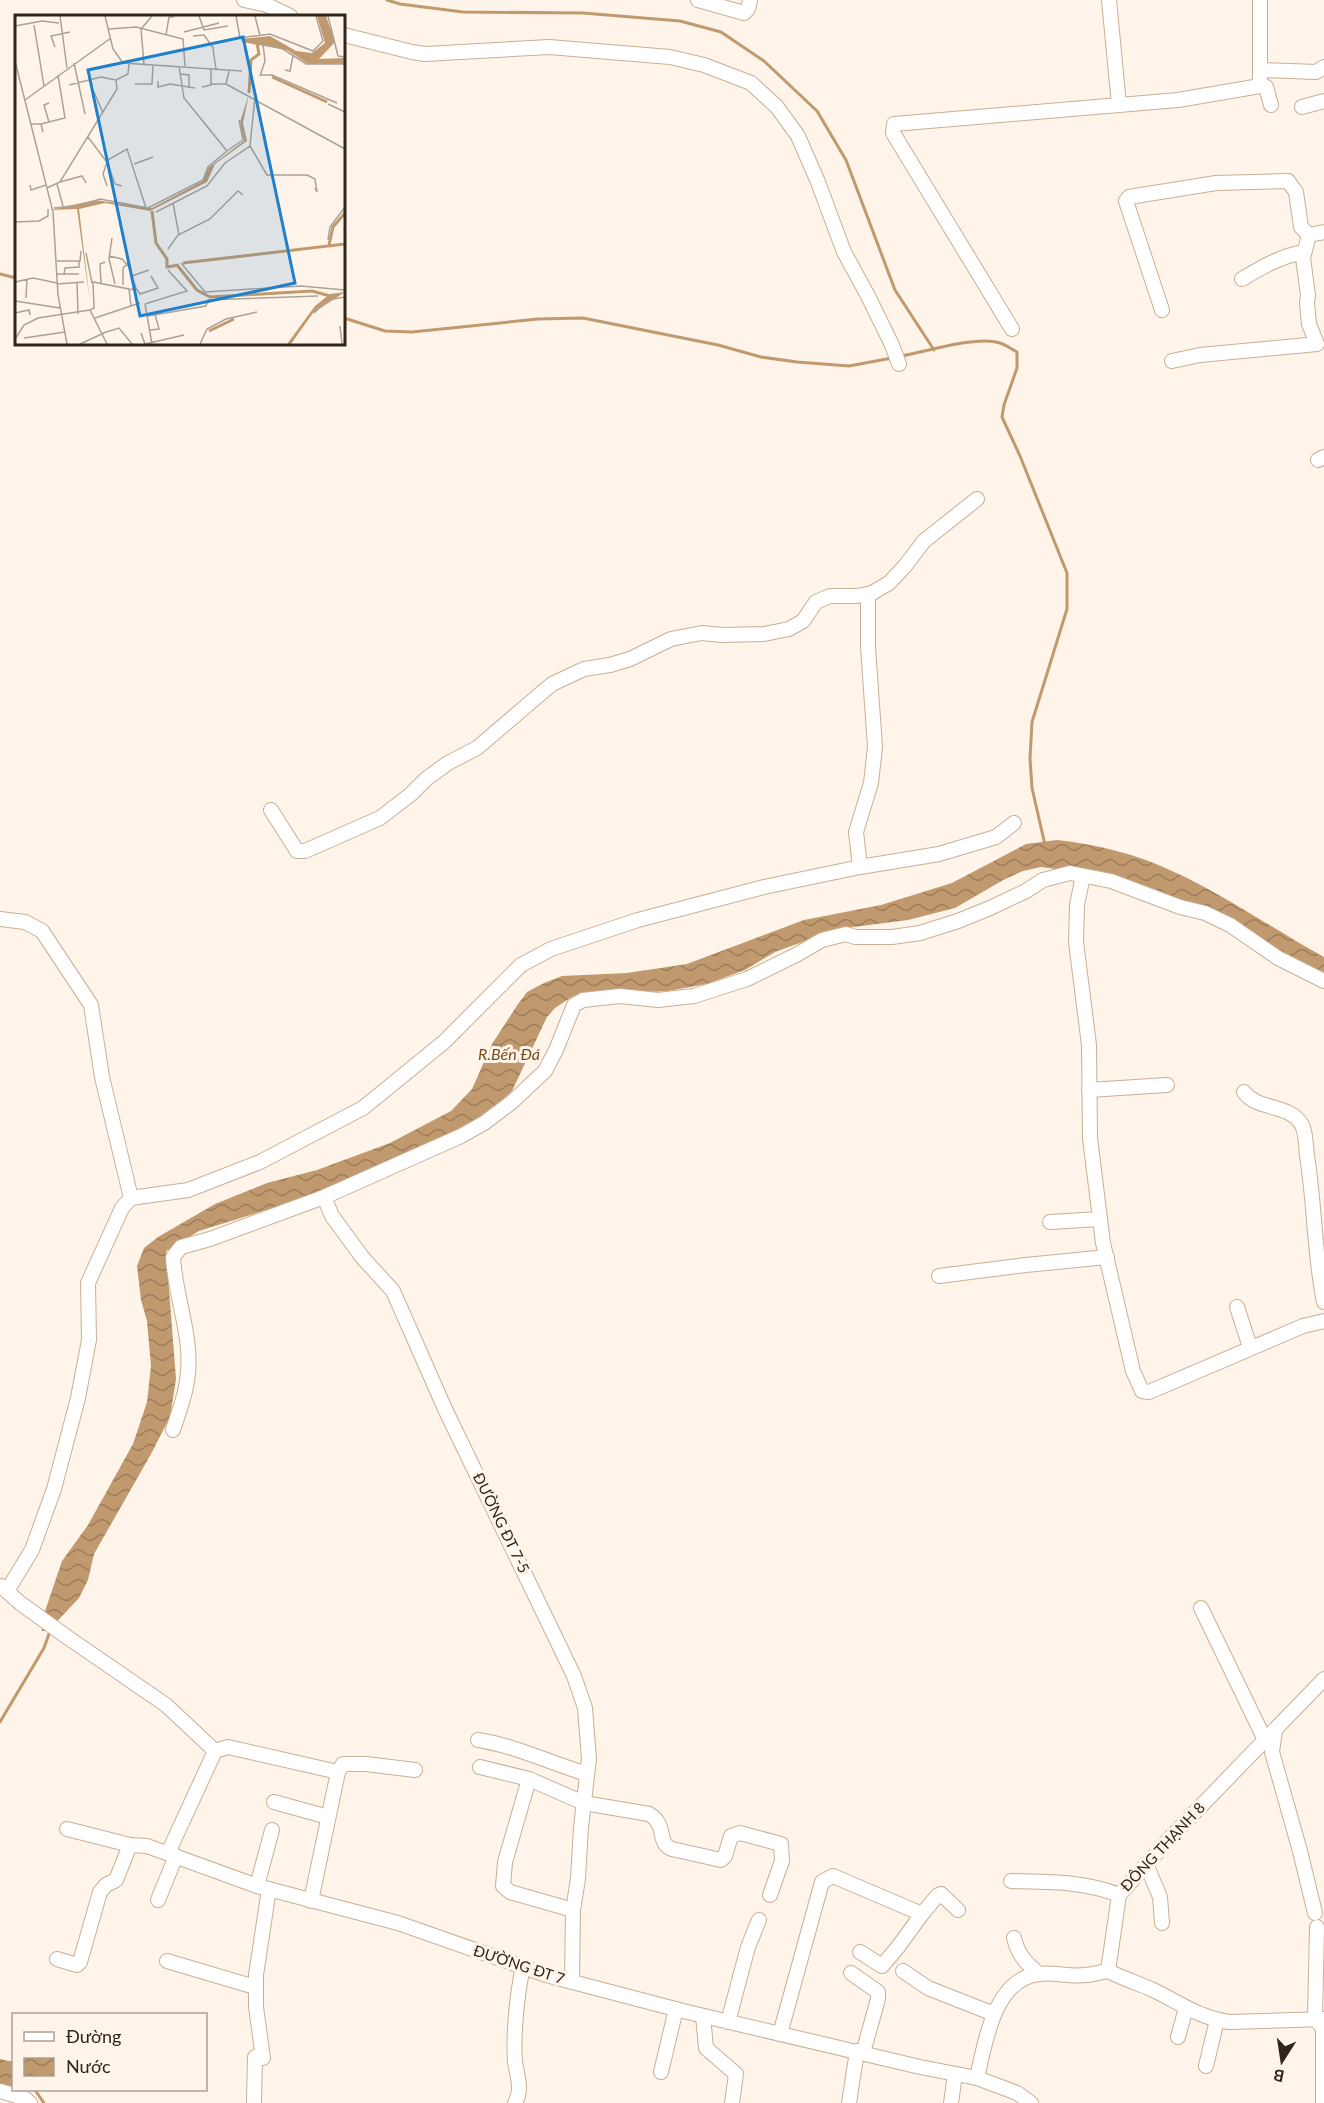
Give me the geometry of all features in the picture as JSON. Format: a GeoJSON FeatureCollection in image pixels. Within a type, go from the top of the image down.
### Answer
{"type":"FeatureCollection","features":[{"type":"Feature","properties":{"kind":"street"},"geometry":{"type":"LineString","coordinates":[[244,0],[267,5],[288,15]]}},
{"type":"Feature","properties":{"kind":"street"},"geometry":{"type":"LineString","coordinates":[[698,0],[744,13],[748,9],[750,0]]}},
{"type":"Feature","properties":{"kind":"street"},"geometry":{"type":"LineString","coordinates":[[1109,0],[1119,105]]}},
{"type":"Feature","properties":{"kind":"street"},"geometry":{"type":"LineString","coordinates":[[1260,0],[1260,86]]}},
{"type":"Feature","properties":{"kind":"street"},"geometry":{"type":"LineString","coordinates":[[345,35],[425,54],[549,47],[670,57],[704,65],[751,83],[777,107],[798,136],[844,252],[892,345],[899,364]]}},
{"type":"Feature","properties":{"kind":"street"},"geometry":{"type":"LineString","coordinates":[[1261,70],[1316,72],[1324,68]]}},
{"type":"Feature","properties":{"kind":"street"},"geometry":{"type":"LineString","coordinates":[[1012,329],[893,133],[894,124],[1178,100],[1260,86],[1266,87],[1271,105]]}},
{"type":"Feature","properties":{"kind":"street"},"geometry":{"type":"LineString","coordinates":[[1302,107],[1324,101]]}},
{"type":"Feature","properties":{"kind":"street"},"geometry":{"type":"LineString","coordinates":[[1162,310],[1126,201],[1129,197],[1216,183],[1288,182],[1296,192],[1301,227],[1309,235]]}},
{"type":"Feature","properties":{"kind":"street"},"geometry":{"type":"LineString","coordinates":[[1309,235],[1324,232]]}},
{"type":"Feature","properties":{"kind":"street"},"geometry":{"type":"LineString","coordinates":[[1172,361],[1200,355],[1320,344],[1309,324],[1303,258],[1309,235]]}},
{"type":"Feature","properties":{"kind":"street"},"geometry":{"type":"LineString","coordinates":[[1242,279],[1267,264],[1291,254],[1304,252]]}},
{"type":"Feature","properties":{"kind":"street"},"geometry":{"type":"LineString","coordinates":[[271,810],[297,850],[305,851],[380,818],[448,763],[477,748],[552,684],[584,669],[630,659],[671,639],[702,633],[764,634],[789,630],[803,621],[816,602],[830,596],[868,594],[889,583],[924,541],[977,499]]}},
{"type":"Feature","properties":{"kind":"street"},"geometry":{"type":"LineString","coordinates":[[860,867],[856,832],[871,783],[875,747],[868,647],[868,594]]}},
{"type":"Feature","properties":{"kind":"street"},"geometry":{"type":"LineString","coordinates":[[215,1751],[166,1705],[67,1637],[3,1588],[34,1545],[54,1489],[78,1398],[89,1341],[88,1283],[122,1208],[131,1198],[188,1191],[260,1162],[363,1108],[444,1042],[521,965],[551,949],[638,920],[752,890],[951,851],[996,837],[1014,822]]}},
{"type":"Feature","properties":{"kind":"street"},"geometry":{"type":"LineString","coordinates":[[173,1430],[187,1380],[184,1319],[172,1257],[181,1247],[221,1235],[324,1197],[453,1140],[484,1123],[512,1102],[545,1071],[574,1005],[583,1000],[620,996],[658,1000],[694,996],[747,979],[822,940],[846,934],[855,937],[892,937],[921,933],[990,908],[1043,880],[1070,873],[1112,881],[1180,907],[1205,913],[1230,925],[1278,958],[1324,981]]}},
{"type":"Feature","properties":{"kind":"street"},"geometry":{"type":"LineString","coordinates":[[1083,876],[1077,905],[1076,942],[1089,1044],[1090,1138],[1107,1257],[1133,1371],[1142,1391],[1149,1392],[1303,1326],[1324,1322]]}},
{"type":"Feature","properties":{"kind":"street"},"geometry":{"type":"LineString","coordinates":[[0,919],[25,922],[42,931],[91,1005],[102,1077],[131,1198]]}},
{"type":"Feature","properties":{"kind":"street"},"geometry":{"type":"LineString","coordinates":[[1089,1090],[1167,1085]]}},
{"type":"Feature","properties":{"kind":"street"},"geometry":{"type":"LineString","coordinates":[[1244,1092],[1250,1100],[1290,1112],[1302,1126],[1319,1213],[1319,1278],[1324,1302]]}},
{"type":"Feature","properties":{"kind":"street","name":"ĐƯỜNG ĐT 7-5"},"geometry":{"type":"LineString","coordinates":[[324,1197],[332,1216],[356,1249],[393,1291],[445,1409],[574,1676],[585,1708],[589,1759],[573,1910],[573,1982]]}},
{"type":"Feature","properties":{"kind":"street"},"geometry":{"type":"LineString","coordinates":[[1050,1222],[1100,1219]]}},
{"type":"Feature","properties":{"kind":"street"},"geometry":{"type":"LineString","coordinates":[[939,1276],[1107,1257]]}},
{"type":"Feature","properties":{"kind":"street"},"geometry":{"type":"LineString","coordinates":[[1237,1306],[1250,1347]]}},
{"type":"Feature","properties":{"kind":"street"},"geometry":{"type":"LineString","coordinates":[[1201,1608],[1270,1735],[1272,1752],[1300,1851],[1316,1920],[1319,2019],[1323,2028],[1323,2103]]}},
{"type":"Feature","properties":{"kind":"street","name":"ĐÔNG THẠNH 8"},"geometry":{"type":"LineString","coordinates":[[1108,1971],[1119,1895],[1324,1679]]}},
{"type":"Feature","properties":{"kind":"street"},"geometry":{"type":"LineString","coordinates":[[478,1740],[499,1743],[542,1757],[553,1764],[587,1774]]}},
{"type":"Feature","properties":{"kind":"street"},"geometry":{"type":"LineString","coordinates":[[215,1751],[228,1747],[338,1772]]}},
{"type":"Feature","properties":{"kind":"street"},"geometry":{"type":"LineString","coordinates":[[158,1900],[172,1855],[215,1751]]}},
{"type":"Feature","properties":{"kind":"street"},"geometry":{"type":"LineString","coordinates":[[310,1901],[338,1772],[343,1764],[366,1764],[415,1770]]}},
{"type":"Feature","properties":{"kind":"street"},"geometry":{"type":"LineString","coordinates":[[480,1767],[529,1779],[584,1803],[649,1814],[657,1819],[661,1826],[663,1841],[668,1847],[704,1857],[722,1860],[731,1836],[740,1833],[781,1844],[782,1861],[770,1895]]}},
{"type":"Feature","properties":{"kind":"street"},"geometry":{"type":"LineString","coordinates":[[529,1779],[505,1862],[503,1886],[510,1892],[573,1910]]}},
{"type":"Feature","properties":{"kind":"street"},"geometry":{"type":"LineString","coordinates":[[274,1803],[328,1817]]}},
{"type":"Feature","properties":{"kind":"street","name":"ĐƯỜNG ĐT 7"},"geometry":{"type":"LineString","coordinates":[[67,1829],[130,1845],[147,1846],[263,1887],[398,1923],[573,1982],[728,2022],[977,2078],[1017,2092],[1031,2103]]}},
{"type":"Feature","properties":{"kind":"street"},"geometry":{"type":"LineString","coordinates":[[254,2103],[259,2058],[255,1987],[263,1887],[272,1830]]}},
{"type":"Feature","properties":{"kind":"street"},"geometry":{"type":"LineString","coordinates":[[57,1959],[77,1965],[80,1962],[100,1892],[106,1885],[116,1880],[130,1845]]}},
{"type":"Feature","properties":{"kind":"street"},"geometry":{"type":"LineString","coordinates":[[1146,1864],[1160,1897],[1162,1923]]}},
{"type":"Feature","properties":{"kind":"street"},"geometry":{"type":"LineString","coordinates":[[780,2034],[822,1882],[833,1876],[922,1914]]}},
{"type":"Feature","properties":{"kind":"street"},"geometry":{"type":"LineString","coordinates":[[1011,1881],[1064,1882],[1101,1888],[1119,1895]]}},
{"type":"Feature","properties":{"kind":"street"},"geometry":{"type":"LineString","coordinates":[[860,1952],[882,1966],[937,1896],[941,1894],[957,1910]]}},
{"type":"Feature","properties":{"kind":"street"},"geometry":{"type":"LineString","coordinates":[[728,2022],[748,1947],[759,1920]]}},
{"type":"Feature","properties":{"kind":"street"},"geometry":{"type":"LineString","coordinates":[[1014,1938],[1017,1950],[1024,1962],[1040,1974]]}},
{"type":"Feature","properties":{"kind":"street"},"geometry":{"type":"LineString","coordinates":[[167,1961],[255,1987]]}},
{"type":"Feature","properties":{"kind":"street"},"geometry":{"type":"LineString","coordinates":[[514,2103],[519,2096],[519,2076],[515,2062],[518,1987],[523,1967]]}},
{"type":"Feature","properties":{"kind":"street"},"geometry":{"type":"LineString","coordinates":[[903,1971],[928,1988],[994,2014]]}},
{"type":"Feature","properties":{"kind":"street"},"geometry":{"type":"LineString","coordinates":[[977,2078],[999,2000],[1026,1976],[1040,1974],[1085,1976],[1108,1971],[1217,2020],[1229,2022],[1319,2019]]}},
{"type":"Feature","properties":{"kind":"street"},"geometry":{"type":"LineString","coordinates":[[849,2103],[860,2052],[878,1999],[878,1992],[851,1973]]}},
{"type":"Feature","properties":{"kind":"street"},"geometry":{"type":"LineString","coordinates":[[1178,2037],[1186,2008]]}},
{"type":"Feature","properties":{"kind":"street"},"geometry":{"type":"LineString","coordinates":[[661,2072],[676,2009]]}},
{"type":"Feature","properties":{"kind":"street"},"geometry":{"type":"LineString","coordinates":[[703,2016],[706,2048],[736,2074],[732,2103]]}},
{"type":"Feature","properties":{"kind":"street"},"geometry":{"type":"LineString","coordinates":[[1206,2066],[1217,2020]]}},
{"type":"Feature","properties":{"kind":"street"},"geometry":{"type":"LineString","coordinates":[[951,2103],[955,2074]]}},
{"type":"Feature","properties":{"kind":"street"},"geometry":{"type":"LineString","coordinates":[[0,2091],[24,2098],[30,2103]]}},
{"type":"Feature","properties":{"kind":"water","name":"R.Bến Đá"},"geometry":{"type":"Polygon","coordinates":[[[1057,840],[1101,847],[1130,855],[1192,880],[1324,957],[1324,978],[1197,913],[1083,873],[1041,867],[1023,871],[1005,879],[955,908],[908,920],[838,929],[775,952],[745,970],[707,984],[668,991],[573,996],[555,1008],[547,1017],[512,1091],[480,1120],[363,1175],[298,1200],[199,1231],[166,1251],[176,1379],[170,1417],[94,1554],[88,1580],[79,1598],[48,1631],[42,1631],[42,1620],[62,1561],[88,1525],[133,1444],[147,1402],[151,1366],[147,1321],[141,1300],[137,1266],[144,1248],[158,1237],[215,1204],[267,1183],[317,1170],[390,1143],[451,1111],[472,1089],[492,1044],[518,1004],[527,992],[544,983],[562,976],[627,973],[687,964],[804,920],[881,905],[952,883],[1026,844],[1057,840]]]}},
{"type":"Feature","properties":{"kind":"water"},"geometry":{"type":"Polygon","coordinates":[[[0,2059],[12,2062],[12,2088],[0,2086],[0,2059]]]}},
{"type":"Feature","properties":{"kind":"waterway"},"geometry":{"type":"LineString","coordinates":[[387,0],[400,4],[463,12],[583,13],[680,21],[721,32],[764,61],[817,111],[846,160],[895,290],[934,350]]}},
{"type":"Feature","properties":{"kind":"waterway"},"geometry":{"type":"LineString","coordinates":[[0,274],[15,278]]}},
{"type":"Feature","properties":{"kind":"waterway"},"geometry":{"type":"LineString","coordinates":[[345,318],[385,331],[412,332],[538,319],[583,318],[718,345],[761,357],[797,362],[849,366],[892,358]]}},
{"type":"Feature","properties":{"kind":"waterway"},"geometry":{"type":"LineString","coordinates":[[901,356],[979,341],[1000,343],[1017,352],[1017,368],[1002,417],[1067,573],[1067,609],[1032,722],[1030,758],[1032,788],[1045,845]]}},
{"type":"Feature","properties":{"kind":"waterway"},"geometry":{"type":"LineString","coordinates":[[0,1722],[44,1648],[50,1631]]}},
{"type":"Feature","properties":{"kind":"waterway"},"geometry":{"type":"LineString","coordinates":[[36,2091],[44,2103]]}}]}
